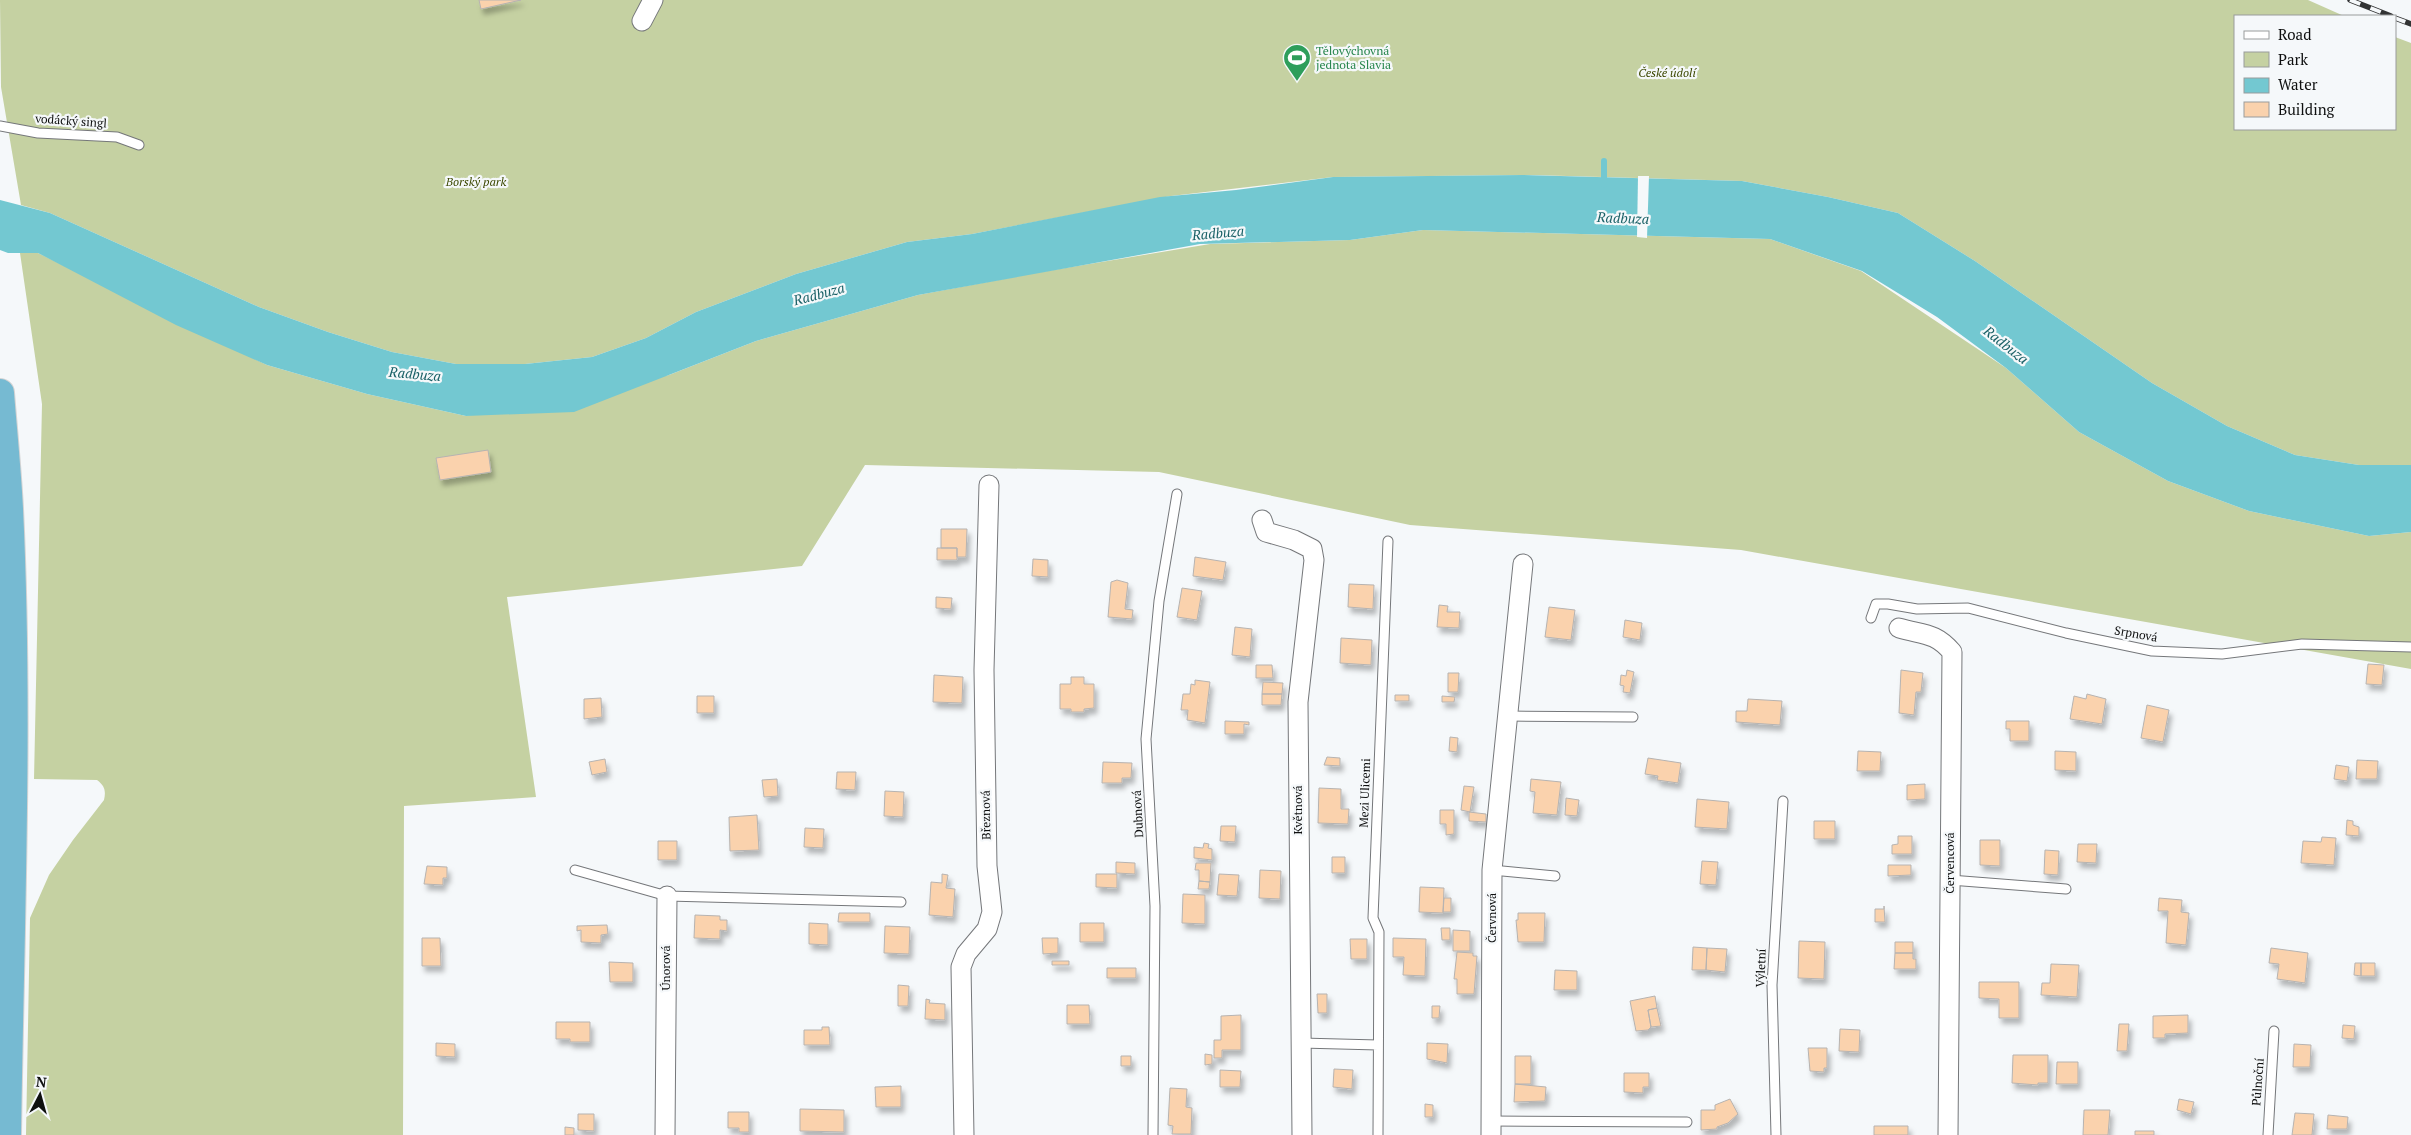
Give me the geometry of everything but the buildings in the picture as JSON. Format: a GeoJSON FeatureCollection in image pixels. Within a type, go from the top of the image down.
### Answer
{"type":"FeatureCollection","features":[{"type":"Feature","properties":{"kind":"highway"},"geometry":{"type":"LineString","coordinates":[[0,393],[9,509],[13,789],[7,1135]]}},
{"type":"Feature","properties":{"kind":"street"},"geometry":{"type":"LineString","coordinates":[[642,21],[653,0]]}},
{"type":"Feature","properties":{"kind":"street","name":"Březnová"},"geometry":{"type":"LineString","coordinates":[[964,1135],[961,967],[966,954],[987,929],[992,912],[987,866],[984,670],[989,485]]}},
{"type":"Feature","properties":{"kind":"street","name":"Květnová"},"geometry":{"type":"LineString","coordinates":[[1262,520],[1266,532],[1294,540],[1312,549],[1314,560],[1298,702],[1302,1135]]}},
{"type":"Feature","properties":{"kind":"street","name":"Červnová"},"geometry":{"type":"LineString","coordinates":[[1491,1128],[1492,870],[1523,564]]}},
{"type":"Feature","properties":{"kind":"street","name":"Červencová"},"geometry":{"type":"LineString","coordinates":[[1899,628],[1934,635],[1944,642],[1952,652],[1948,1135]]}},
{"type":"Feature","properties":{"kind":"street","name":"Únorová"},"geometry":{"type":"LineString","coordinates":[[665,1135],[667,896]]}},
{"type":"Feature","properties":{"kind":"lane","name":"vodácký singl"},"geometry":{"type":"LineString","coordinates":[[0,126],[38,132],[116,137],[139,145]]}},
{"type":"Feature","properties":{"kind":"lane","name":"Dubnová"},"geometry":{"type":"LineString","coordinates":[[1153,1135],[1155,906],[1146,739],[1159,600],[1177,494]]}},
{"type":"Feature","properties":{"kind":"lane","name":"Mezi Ulicemi"},"geometry":{"type":"LineString","coordinates":[[1378,1135],[1379,932],[1373,918],[1388,541]]}},
{"type":"Feature","properties":{"kind":"lane","name":"Srpnová"},"geometry":{"type":"LineString","coordinates":[[1871,618],[1876,604],[1917,609],[1968,608],[2066,633],[2152,651],[2222,654],[2302,644],[2411,648]]}},
{"type":"Feature","properties":{"kind":"lane"},"geometry":{"type":"LineString","coordinates":[[1508,716],[1633,717]]}},
{"type":"Feature","properties":{"kind":"lane","name":"Výletní"},"geometry":{"type":"LineString","coordinates":[[1776,1135],[1772,985],[1783,801]]}},
{"type":"Feature","properties":{"kind":"lane"},"geometry":{"type":"LineString","coordinates":[[575,870],[667,896],[901,902]]}},
{"type":"Feature","properties":{"kind":"lane"},"geometry":{"type":"LineString","coordinates":[[1492,870],[1555,876]]}},
{"type":"Feature","properties":{"kind":"lane"},"geometry":{"type":"LineString","coordinates":[[1950,880],[2066,889]]}},
{"type":"Feature","properties":{"kind":"lane","name":"Půlnoční"},"geometry":{"type":"LineString","coordinates":[[2268,1135],[2274,1031]]}},
{"type":"Feature","properties":{"kind":"lane"},"geometry":{"type":"LineString","coordinates":[[1302,1044],[1378,1044]]}},
{"type":"Feature","properties":{"kind":"lane","name":"Červnová"},"geometry":{"type":"LineString","coordinates":[[1491,1128],[1687,1122]]}},
{"type":"Feature","properties":{"kind":"green space","name":"Borský park"},"geometry":{"type":"Polygon","coordinates":[[[0,0],[2308,0],[2342,15],[2234,15],[2234,130],[2396,130],[2396,37],[2411,43],[2411,465],[2359,465],[2295,455],[2227,426],[2152,383],[1975,261],[1898,213],[1828,197],[1742,181],[1532,175],[1333,177],[1171,196],[972,234],[907,242],[796,274],[696,312],[646,338],[592,357],[525,364],[456,364],[392,352],[328,332],[259,307],[50,213],[21,205],[1,87],[0,0]]]}},
{"type":"Feature","properties":{"kind":"green space"},"geometry":{"type":"Polygon","coordinates":[[[1423,230],[1770,239],[1861,271],[2006,368],[2079,432],[2168,481],[2249,511],[2369,536],[2411,532],[2411,669],[1741,550],[1410,525],[1159,472],[865,465],[802,566],[507,597],[536,797],[404,806],[403,1135],[26,1135],[30,918],[49,875],[104,800],[105,794],[102,784],[97,780],[34,779],[42,404],[20,253],[38,253],[267,365],[367,394],[466,416],[669,375],[756,341],[918,295],[1035,273],[1210,244],[1350,240],[1423,230]]]}},
{"type":"Feature","properties":{"kind":"water","name":"Radbuza"},"geometry":{"type":"Polygon","coordinates":[[[1522,175],[1742,181],[1828,197],[1898,213],[1975,261],[2152,383],[2227,426],[2295,455],[2359,465],[2411,465],[2411,532],[2369,536],[2249,511],[2168,481],[2079,432],[2006,368],[1937,317],[1862,271],[1770,239],[1423,230],[1350,240],[1200,244],[918,295],[756,341],[574,412],[466,416],[367,394],[267,365],[176,325],[38,253],[8,253],[0,250],[0,200],[50,213],[259,307],[328,332],[392,352],[456,364],[525,364],[592,357],[646,338],[696,312],[796,274],[907,242],[972,234],[1160,197],[1236,190],[1333,177],[1522,175]]]}},
{"type":"Feature","properties":{"kind":"pier"},"geometry":{"type":"Polygon","coordinates":[[[1638,176],[1649,176],[1647,238],[1637,237],[1638,176]]]}},
{"type":"Feature","properties":{"kind":"waterway"},"geometry":{"type":"LineString","coordinates":[[1604,161],[1604,185]]}},
{"type":"Feature","properties":{"kind":"railway"},"geometry":{"type":"LineString","coordinates":[[2350,0],[2388,15]]}},
{"type":"Feature","properties":{"kind":"railway"},"geometry":{"type":"LineString","coordinates":[[2396,18],[2411,24]]}},
{"type":"Feature","properties":{"kind":"place","name":"Tělovýchovná jednota Slavia"},"geometry":{"type":"Point","coordinates":[1297,82]}},
{"type":"Feature","properties":{"kind":"park label","name":"České údolí"},"geometry":{"type":"Point","coordinates":[1667,73]}}]}
